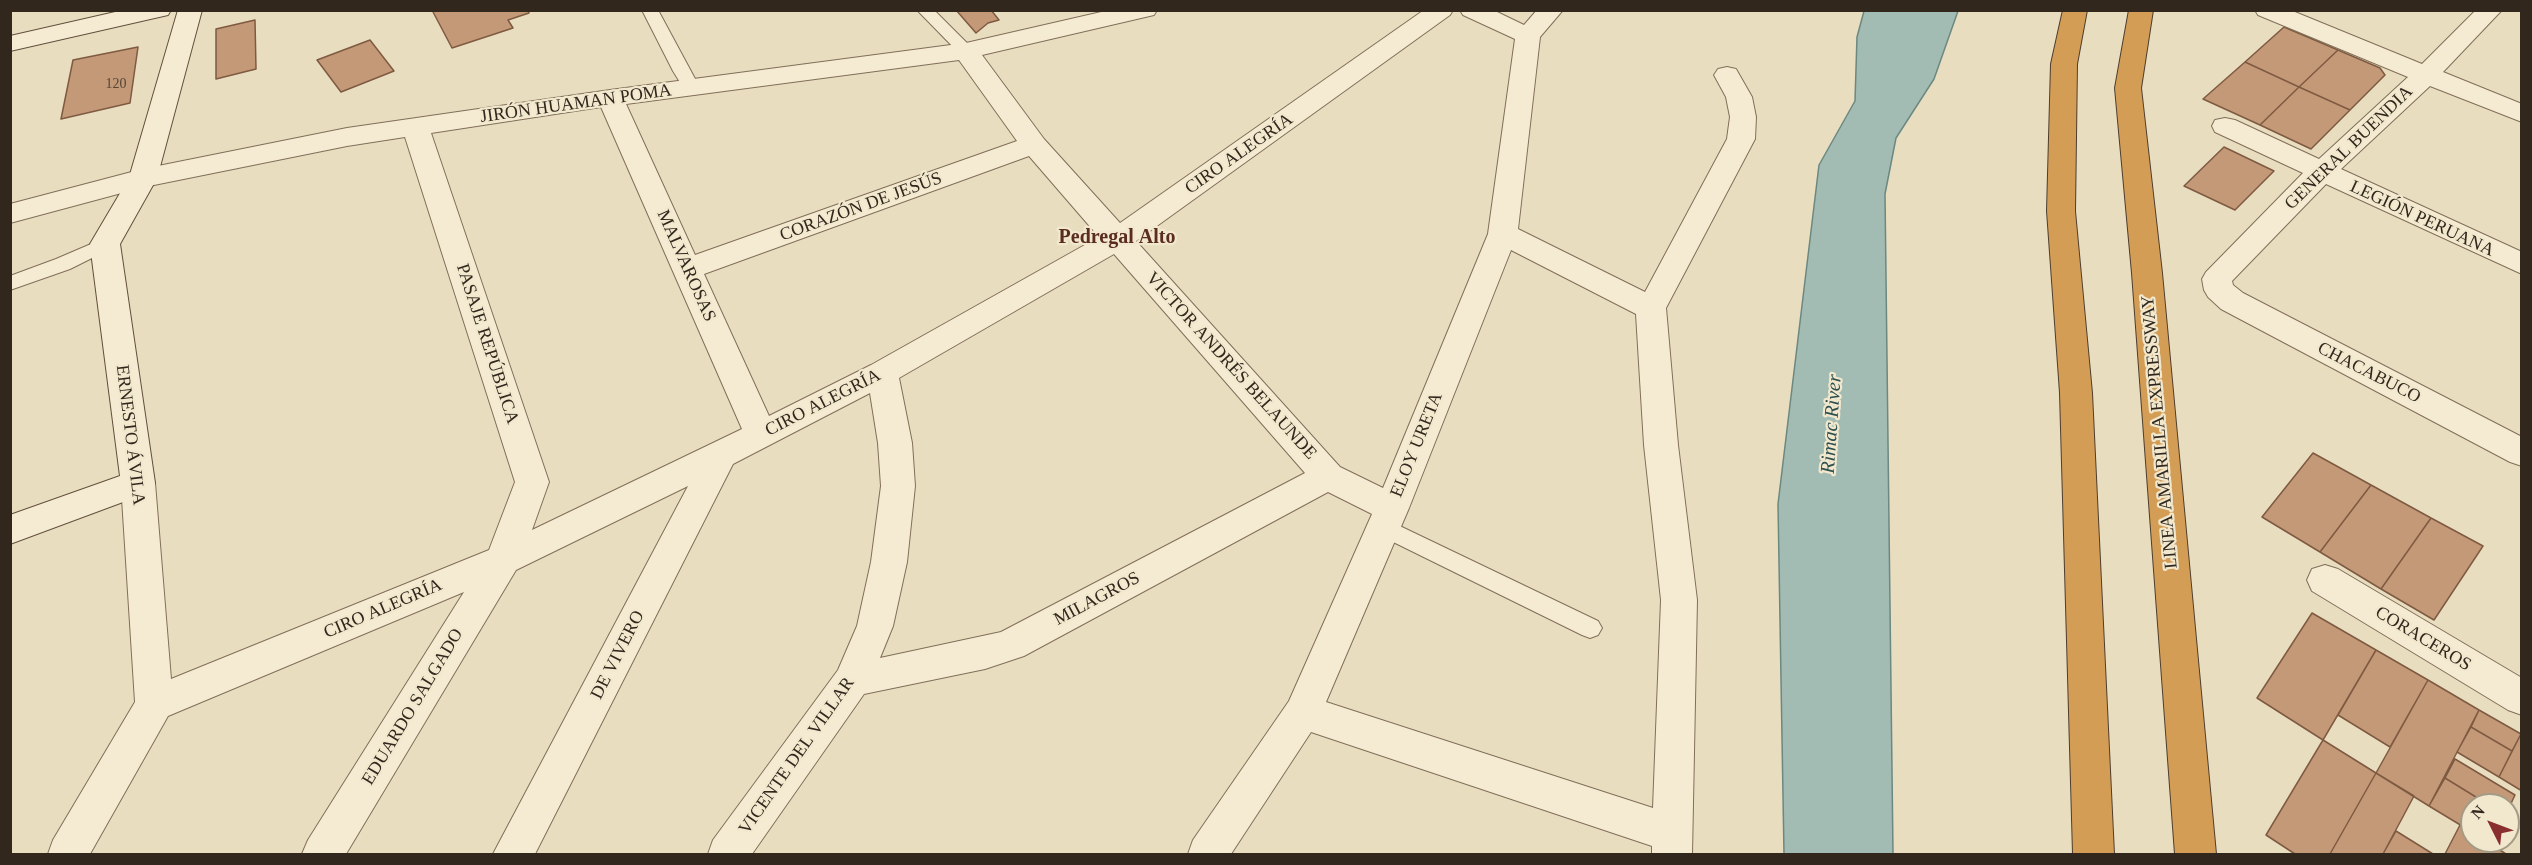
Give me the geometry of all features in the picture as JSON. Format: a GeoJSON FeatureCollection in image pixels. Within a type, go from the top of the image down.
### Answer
{"type":"FeatureCollection","features":[{"type":"Feature","properties":{"kind":"highway"},"geometry":{"type":"LineString","coordinates":[[2075,10],[2064,64],[2061,211],[2076,393],[2094,855]]}},
{"type":"Feature","properties":{"kind":"highway","name":"LINEA AMARILLA EXPRESSWAY"},"geometry":{"type":"LineString","coordinates":[[2141,10],[2128,88],[2149,297],[2196,855]]}},
{"type":"Feature","properties":{"kind":"street"},"geometry":{"type":"LineString","coordinates":[[10,44],[159,10]]}},
{"type":"Feature","properties":{"kind":"street"},"geometry":{"type":"LineString","coordinates":[[105,244],[143,178],[190,10]]}},
{"type":"Feature","properties":{"kind":"street","name":"JIRÓN HUAMAN POMA"},"geometry":{"type":"LineString","coordinates":[[10,214],[143,178],[347,137],[610,98],[966,51],[1145,10]]}},
{"type":"Feature","properties":{"kind":"street","name":"CIRO ALEGRÍA"},"geometry":{"type":"LineString","coordinates":[[154,704],[503,560],[722,455],[882,373],[1118,239],[1441,10]]}},
{"type":"Feature","properties":{"kind":"street"},"geometry":{"type":"LineString","coordinates":[[1472,10],[1528,36],[1551,10]]}},
{"type":"Feature","properties":{"kind":"street"},"geometry":{"type":"LineString","coordinates":[[2267,10],[2522,114]]}},
{"type":"Feature","properties":{"kind":"street","name":"GENERAL BUENDIA"},"geometry":{"type":"LineString","coordinates":[[2219,290],[2217,279],[2321,172],[2426,75],[2490,10]]}},
{"type":"Feature","properties":{"kind":"street","name":"ELOY URETA"},"geometry":{"type":"LineString","coordinates":[[1208,855],[1303,712],[1387,518],[1503,234],[1528,36]]}},
{"type":"Feature","properties":{"kind":"street","name":"VICTOR ANDRÉS BELAUNDE"},"geometry":{"type":"LineString","coordinates":[[966,51],[1034,145],[1328,476],[1387,518]]}},
{"type":"Feature","properties":{"kind":"street"},"geometry":{"type":"LineString","coordinates":[[1303,712],[1673,844],[1679,600],[1661,445],[1651,308],[1741,139],[1743,117],[1739,97],[1727,75]]}},
{"type":"Feature","properties":{"kind":"street","name":"MALVAROSAS"},"geometry":{"type":"LineString","coordinates":[[610,98],[761,434]]}},
{"type":"Feature","properties":{"kind":"street","name":"LEGIÓN PERUANA"},"geometry":{"type":"LineString","coordinates":[[2225,126],[2522,264]]}},
{"type":"Feature","properties":{"kind":"street","name":"PASAJE REPÚBLICA"},"geometry":{"type":"LineString","coordinates":[[415,127],[532,482],[503,560]]}},
{"type":"Feature","properties":{"kind":"street","name":"CORAZÓN DE JESÚS"},"geometry":{"type":"LineString","coordinates":[[687,269],[1034,145]]}},
{"type":"Feature","properties":{"kind":"street"},"geometry":{"type":"LineString","coordinates":[[1503,234],[1651,308]]}},
{"type":"Feature","properties":{"kind":"street","name":"ERNESTO ÁVILA"},"geometry":{"type":"LineString","coordinates":[[105,244],[138,483],[154,704]]}},
{"type":"Feature","properties":{"kind":"street","name":"CHACABUCO"},"geometry":{"type":"LineString","coordinates":[[2219,290],[2232,301],[2253,313],[2522,453]]}},
{"type":"Feature","properties":{"kind":"street","name":"VICENTE DEL VILLAR"},"geometry":{"type":"LineString","coordinates":[[728,855],[852,680],[875,626],[890,562],[898,486],[895,443],[882,373]]}},
{"type":"Feature","properties":{"kind":"street","name":"DE VIVERO"},"geometry":{"type":"LineString","coordinates":[[514,855],[722,455]]}},
{"type":"Feature","properties":{"kind":"street","name":"MILAGROS"},"geometry":{"type":"LineString","coordinates":[[852,680],[985,653],[1011,645],[1328,476]]}},
{"type":"Feature","properties":{"kind":"street"},"geometry":{"type":"LineString","coordinates":[[10,530],[138,483]]}},
{"type":"Feature","properties":{"kind":"street","name":"EDUARDO SALGADO"},"geometry":{"type":"LineString","coordinates":[[323,855],[503,560]]}},
{"type":"Feature","properties":{"kind":"street","name":"CORACEROS"},"geometry":{"type":"LineString","coordinates":[[2325,580],[2522,698]]}},
{"type":"Feature","properties":{"kind":"street"},"geometry":{"type":"LineString","coordinates":[[68,855],[154,704]]}},
{"type":"Feature","properties":{"kind":"lane"},"geometry":{"type":"LineString","coordinates":[[651,10],[681,71],[692,88]]}},
{"type":"Feature","properties":{"kind":"lane","name":"VICTOR ANDRÉS BELAUNDE"},"geometry":{"type":"LineString","coordinates":[[925,10],[966,51]]}},
{"type":"Feature","properties":{"kind":"lane"},"geometry":{"type":"LineString","coordinates":[[10,283],[63,264],[105,244]]}},
{"type":"Feature","properties":{"kind":"lane"},"geometry":{"type":"LineString","coordinates":[[1387,518],[1590,628]]}},
{"type":"Feature","properties":{"kind":"water","name":"Rimac River"},"geometry":{"type":"Polygon","coordinates":[[[1864,11],[1958,11],[1934,79],[1896,138],[1885,194],[1893,854],[1784,854],[1778,504],[1819,165],[1855,101],[1857,37],[1864,11]]]}},
{"type":"Feature","properties":{"kind":"building"},"geometry":{"type":"Polygon","coordinates":[[[432,10],[528,10],[529,13],[508,20],[513,28],[452,48],[432,10]]]}},
{"type":"Feature","properties":{"kind":"building"},"geometry":{"type":"Polygon","coordinates":[[[956,10],[991,10],[999,20],[988,23],[976,33],[956,10]]]}},
{"type":"Feature","properties":{"kind":"building"},"geometry":{"type":"Polygon","coordinates":[[[255,20],[256,69],[216,79],[216,29],[255,20]]]}},
{"type":"Feature","properties":{"kind":"building"},"geometry":{"type":"Polygon","coordinates":[[[2284,27],[2338,50],[2299,87],[2245,62],[2284,27]]]}},
{"type":"Feature","properties":{"kind":"building"},"geometry":{"type":"Polygon","coordinates":[[[370,40],[394,71],[341,92],[317,60],[370,40]]]}},
{"type":"Feature","properties":{"kind":"building"},"geometry":{"type":"Polygon","coordinates":[[[138,47],[130,103],[61,119],[73,60],[138,47]]]}},
{"type":"Feature","properties":{"kind":"building"},"geometry":{"type":"Polygon","coordinates":[[[2338,50],[2380,68],[2385,75],[2350,110],[2299,87],[2338,50]]]}},
{"type":"Feature","properties":{"kind":"building"},"geometry":{"type":"Polygon","coordinates":[[[2245,62],[2299,87],[2260,125],[2203,99],[2245,62]]]}},
{"type":"Feature","properties":{"kind":"building"},"geometry":{"type":"Polygon","coordinates":[[[2299,87],[2350,110],[2311,149],[2260,125],[2299,87]]]}},
{"type":"Feature","properties":{"kind":"building"},"geometry":{"type":"Polygon","coordinates":[[[2224,147],[2274,171],[2235,210],[2184,186],[2224,147]]]}},
{"type":"Feature","properties":{"kind":"building"},"geometry":{"type":"Polygon","coordinates":[[[2313,453],[2371,485],[2320,552],[2262,517],[2313,453]]]}},
{"type":"Feature","properties":{"kind":"building"},"geometry":{"type":"Polygon","coordinates":[[[2371,485],[2431,518],[2381,589],[2320,552],[2371,485]]]}},
{"type":"Feature","properties":{"kind":"building"},"geometry":{"type":"Polygon","coordinates":[[[2431,518],[2483,546],[2434,620],[2381,589],[2431,518]]]}},
{"type":"Feature","properties":{"kind":"building"},"geometry":{"type":"Polygon","coordinates":[[[2312,613],[2376,650],[2323,740],[2257,698],[2312,613]]]}},
{"type":"Feature","properties":{"kind":"building"},"geometry":{"type":"Polygon","coordinates":[[[2376,650],[2428,680],[2390,747],[2338,715],[2376,650]]]}},
{"type":"Feature","properties":{"kind":"building"},"geometry":{"type":"Polygon","coordinates":[[[2428,680],[2479,710],[2429,806],[2376,773],[2428,680]]]}},
{"type":"Feature","properties":{"kind":"building"},"geometry":{"type":"Polygon","coordinates":[[[2479,710],[2521,734],[2512,751],[2471,727],[2479,710]]]}},
{"type":"Feature","properties":{"kind":"building"},"geometry":{"type":"Polygon","coordinates":[[[2471,727],[2512,751],[2499,777],[2457,752],[2471,727]]]}},
{"type":"Feature","properties":{"kind":"building"},"geometry":{"type":"Polygon","coordinates":[[[2522,735],[2522,791],[2499,777],[2522,735]]]}},
{"type":"Feature","properties":{"kind":"building"},"geometry":{"type":"Polygon","coordinates":[[[2323,740],[2376,773],[2330,854],[2295,854],[2266,835],[2323,740]]]}},
{"type":"Feature","properties":{"kind":"building"},"geometry":{"type":"Polygon","coordinates":[[[2455,759],[2512,793],[2469,793],[2445,778],[2455,759]]]}},
{"type":"Feature","properties":{"kind":"building"},"geometry":{"type":"Polygon","coordinates":[[[2376,773],[2414,796],[2383,854],[2330,854],[2376,773]]]}},
{"type":"Feature","properties":{"kind":"building"},"geometry":{"type":"Polygon","coordinates":[[[2445,778],[2469,793],[2460,793],[2460,825],[2429,806],[2445,778]]]}},
{"type":"Feature","properties":{"kind":"building"},"geometry":{"type":"Polygon","coordinates":[[[2460,825],[2460,853],[2506,854],[2445,854],[2460,825]]]}},
{"type":"Feature","properties":{"kind":"building"},"geometry":{"type":"Polygon","coordinates":[[[2396,831],[2433,854],[2383,854],[2396,831]]]}},
{"type":"Feature","properties":{"kind":"district","name":"Pedregal Alto"},"geometry":{"type":"Point","coordinates":[1117,238]}}]}
